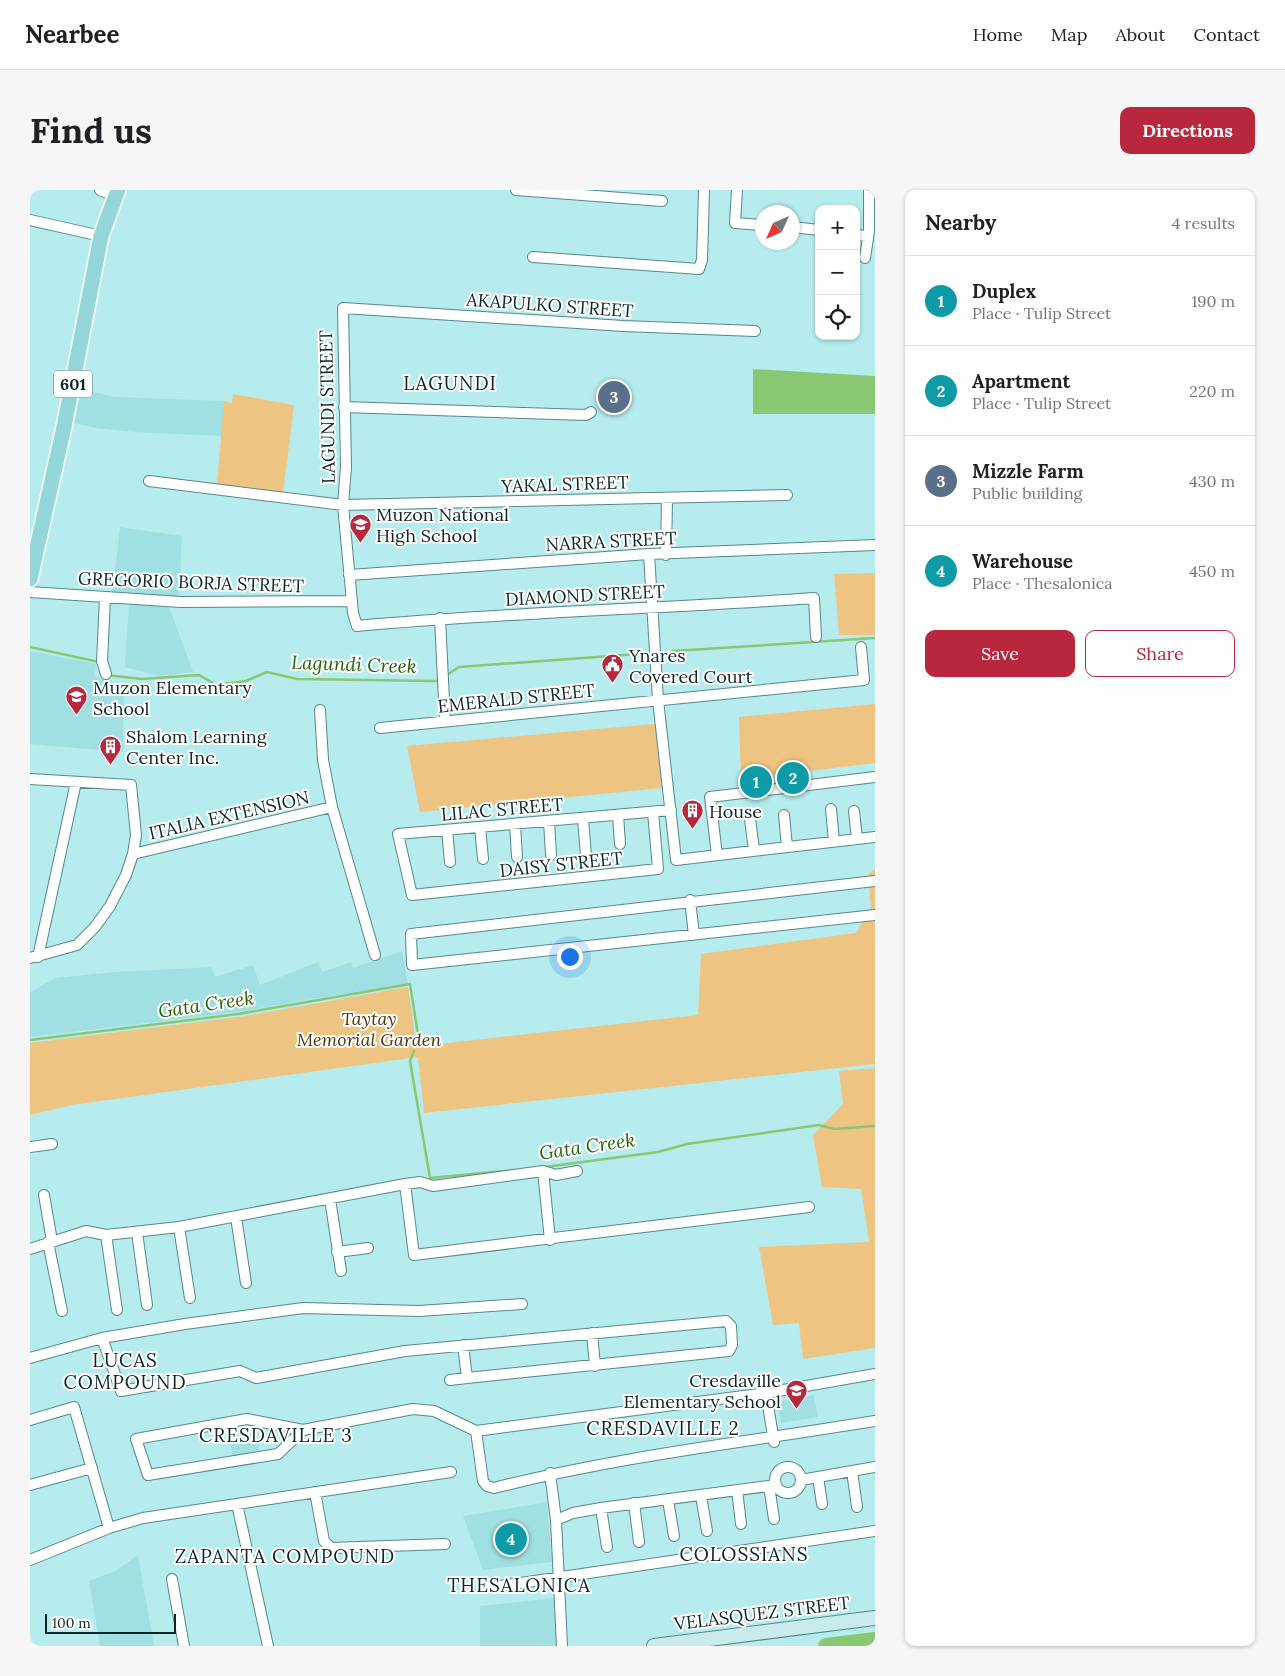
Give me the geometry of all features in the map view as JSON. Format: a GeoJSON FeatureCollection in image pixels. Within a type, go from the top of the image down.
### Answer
{"type":"FeatureCollection","features":[{"type":"Feature","properties":{"kind":"main road","name":"601"},"geometry":{"type":"LineString","coordinates":[[30,579],[72,392],[101,236],[117,193]]}},
{"type":"Feature","properties":{"kind":"main road","name":"VELASQUEZ STREET"},"geometry":{"type":"LineString","coordinates":[[654,1646],[875,1618]]}},
{"type":"Feature","properties":{"kind":"street"},"geometry":{"type":"LineString","coordinates":[[100,190],[117,193]]}},
{"type":"Feature","properties":{"kind":"street"},"geometry":{"type":"LineString","coordinates":[[516,190],[662,201]]}},
{"type":"Feature","properties":{"kind":"street"},"geometry":{"type":"LineString","coordinates":[[533,257],[699,269],[702,260],[704,190]]}},
{"type":"Feature","properties":{"kind":"street"},"geometry":{"type":"LineString","coordinates":[[738,190],[735,223],[755,224]]}},
{"type":"Feature","properties":{"kind":"street"},"geometry":{"type":"LineString","coordinates":[[865,258],[862,236],[869,232],[869,190]]}},
{"type":"Feature","properties":{"kind":"street"},"geometry":{"type":"LineString","coordinates":[[30,220],[52,223],[101,236]]}},
{"type":"Feature","properties":{"kind":"street"},"geometry":{"type":"LineString","coordinates":[[800,229],[815,230]]}},
{"type":"Feature","properties":{"kind":"street","name":"AKAPULKO STREET"},"geometry":{"type":"LineString","coordinates":[[342,308],[623,326],[755,331]]}},
{"type":"Feature","properties":{"kind":"street","name":"LAGUNDI STREET"},"geometry":{"type":"LineString","coordinates":[[342,308],[346,467],[344,505],[351,601],[357,626]]}},
{"type":"Feature","properties":{"kind":"street"},"geometry":{"type":"LineString","coordinates":[[344,407],[586,415],[592,412]]}},
{"type":"Feature","properties":{"kind":"street","name":"YAKAL STREET"},"geometry":{"type":"LineString","coordinates":[[149,481],[344,505],[786,495]]}},
{"type":"Feature","properties":{"kind":"street"},"geometry":{"type":"LineString","coordinates":[[666,555],[667,498]]}},
{"type":"Feature","properties":{"kind":"street","name":"NARRA STREET"},"geometry":{"type":"LineString","coordinates":[[349,574],[649,554],[666,555],[875,545]]}},
{"type":"Feature","properties":{"kind":"street"},"geometry":{"type":"LineString","coordinates":[[649,554],[654,606],[658,700],[676,860],[875,837]]}},
{"type":"Feature","properties":{"kind":"street","name":"GREGORIO BORJA STREET"},"geometry":{"type":"LineString","coordinates":[[30,592],[181,602],[351,601]]}},
{"type":"Feature","properties":{"kind":"street"},"geometry":{"type":"LineString","coordinates":[[105,598],[102,660],[106,674]]}},
{"type":"Feature","properties":{"kind":"street","name":"DIAMOND STREET"},"geometry":{"type":"LineString","coordinates":[[357,626],[440,618],[620,610],[654,606],[709,606],[814,598],[816,637]]}},
{"type":"Feature","properties":{"kind":"street"},"geometry":{"type":"LineString","coordinates":[[440,618],[445,721]]}},
{"type":"Feature","properties":{"kind":"street","name":"EMERALD STREET"},"geometry":{"type":"LineString","coordinates":[[380,728],[864,680],[861,647]]}},
{"type":"Feature","properties":{"kind":"street"},"geometry":{"type":"LineString","coordinates":[[320,710],[323,760],[332,807],[375,955]]}},
{"type":"Feature","properties":{"kind":"street"},"geometry":{"type":"LineString","coordinates":[[717,855],[710,797],[875,777]]}},
{"type":"Feature","properties":{"kind":"street"},"geometry":{"type":"LineString","coordinates":[[30,779],[131,785],[136,835],[133,854],[126,875],[95,927],[77,945],[34,957],[76,782]]}},
{"type":"Feature","properties":{"kind":"street","name":"ITALIA EXTENSION"},"geometry":{"type":"LineString","coordinates":[[133,854],[332,807]]}},
{"type":"Feature","properties":{"kind":"street"},"geometry":{"type":"LineString","coordinates":[[831,809],[834,841]]}},
{"type":"Feature","properties":{"kind":"street","name":"LILAC STREET"},"geometry":{"type":"LineString","coordinates":[[412,895],[398,834],[671,810]]}},
{"type":"Feature","properties":{"kind":"street"},"geometry":{"type":"LineString","coordinates":[[854,811],[857,839]]}},
{"type":"Feature","properties":{"kind":"street","name":"DAISY STREET"},"geometry":{"type":"LineString","coordinates":[[412,895],[658,869],[653,812]]}},
{"type":"Feature","properties":{"kind":"street"},"geometry":{"type":"LineString","coordinates":[[618,815],[620,844]]}},
{"type":"Feature","properties":{"kind":"street"},"geometry":{"type":"LineString","coordinates":[[784,815],[787,847]]}},
{"type":"Feature","properties":{"kind":"street"},"geometry":{"type":"LineString","coordinates":[[583,818],[586,856]]}},
{"type":"Feature","properties":{"kind":"street"},"geometry":{"type":"LineString","coordinates":[[750,819],[754,850]]}},
{"type":"Feature","properties":{"kind":"street"},"geometry":{"type":"LineString","coordinates":[[549,821],[551,855]]}},
{"type":"Feature","properties":{"kind":"street"},"geometry":{"type":"LineString","coordinates":[[515,824],[517,857]]}},
{"type":"Feature","properties":{"kind":"street"},"geometry":{"type":"LineString","coordinates":[[480,827],[483,859]]}},
{"type":"Feature","properties":{"kind":"street"},"geometry":{"type":"LineString","coordinates":[[447,830],[450,862]]}},
{"type":"Feature","properties":{"kind":"street"},"geometry":{"type":"LineString","coordinates":[[875,881],[690,900],[411,934],[412,965],[875,915]]}},
{"type":"Feature","properties":{"kind":"street"},"geometry":{"type":"LineString","coordinates":[[690,900],[694,935]]}},
{"type":"Feature","properties":{"kind":"street"},"geometry":{"type":"LineString","coordinates":[[30,1147],[52,1144]]}},
{"type":"Feature","properties":{"kind":"street"},"geometry":{"type":"LineString","coordinates":[[543,1171],[550,1240]]}},
{"type":"Feature","properties":{"kind":"street"},"geometry":{"type":"LineString","coordinates":[[30,1249],[86,1231],[106,1235],[179,1227],[405,1184],[420,1182],[433,1186],[543,1171],[556,1175],[577,1171]]}},
{"type":"Feature","properties":{"kind":"street"},"geometry":{"type":"LineString","coordinates":[[405,1184],[414,1255],[550,1240],[809,1207]]}},
{"type":"Feature","properties":{"kind":"street"},"geometry":{"type":"LineString","coordinates":[[44,1194],[62,1311]]}},
{"type":"Feature","properties":{"kind":"street"},"geometry":{"type":"LineString","coordinates":[[330,1199],[341,1270]]}},
{"type":"Feature","properties":{"kind":"street"},"geometry":{"type":"LineString","coordinates":[[236,1217],[246,1283]]}},
{"type":"Feature","properties":{"kind":"street"},"geometry":{"type":"LineString","coordinates":[[179,1227],[190,1298]]}},
{"type":"Feature","properties":{"kind":"street"},"geometry":{"type":"LineString","coordinates":[[137,1232],[146,1306]]}},
{"type":"Feature","properties":{"kind":"street"},"geometry":{"type":"LineString","coordinates":[[106,1235],[117,1310]]}},
{"type":"Feature","properties":{"kind":"street"},"geometry":{"type":"LineString","coordinates":[[337,1252],[368,1248]]}},
{"type":"Feature","properties":{"kind":"street"},"geometry":{"type":"LineString","coordinates":[[30,1358],[102,1338],[185,1324],[303,1308],[419,1311],[522,1304]]}},
{"type":"Feature","properties":{"kind":"street"},"geometry":{"type":"LineString","coordinates":[[102,1338],[120,1392],[240,1371],[256,1378],[405,1351],[726,1321],[731,1326],[732,1345],[729,1352],[450,1380]]}},
{"type":"Feature","properties":{"kind":"street"},"geometry":{"type":"LineString","coordinates":[[592,1333],[595,1366]]}},
{"type":"Feature","properties":{"kind":"street"},"geometry":{"type":"LineString","coordinates":[[463,1345],[467,1378]]}},
{"type":"Feature","properties":{"kind":"street"},"geometry":{"type":"LineString","coordinates":[[303,1430],[278,1454],[148,1474],[136,1439],[247,1419],[303,1430],[413,1408],[434,1411],[476,1431],[766,1393],[875,1374]]}},
{"type":"Feature","properties":{"kind":"street"},"geometry":{"type":"LineString","coordinates":[[766,1393],[774,1440]]}},
{"type":"Feature","properties":{"kind":"street"},"geometry":{"type":"LineString","coordinates":[[30,1420],[74,1407],[108,1528]]}},
{"type":"Feature","properties":{"kind":"street"},"geometry":{"type":"LineString","coordinates":[[476,1431],[483,1481],[487,1486],[494,1488],[550,1474],[663,1453],[774,1440],[875,1421]]}},
{"type":"Feature","properties":{"kind":"street"},"geometry":{"type":"LineString","coordinates":[[556,1520],[574,1513],[601,1508],[772,1485],[782,1491],[791,1493],[798,1488],[801,1480],[796,1470],[785,1467],[776,1474],[772,1485],[774,1519]]}},
{"type":"Feature","properties":{"kind":"street"},"geometry":{"type":"LineString","coordinates":[[801,1480],[875,1467]]}},
{"type":"Feature","properties":{"kind":"street"},"geometry":{"type":"LineString","coordinates":[[30,1485],[92,1468]]}},
{"type":"Feature","properties":{"kind":"street"},"geometry":{"type":"LineString","coordinates":[[852,1471],[857,1508]]}},
{"type":"Feature","properties":{"kind":"street"},"geometry":{"type":"LineString","coordinates":[[30,1560],[108,1528],[143,1518],[451,1472]]}},
{"type":"Feature","properties":{"kind":"street"},"geometry":{"type":"LineString","coordinates":[[550,1474],[556,1520],[562,1646]]}},
{"type":"Feature","properties":{"kind":"street"},"geometry":{"type":"LineString","coordinates":[[818,1477],[822,1504]]}},
{"type":"Feature","properties":{"kind":"street"},"geometry":{"type":"LineString","coordinates":[[737,1490],[741,1524]]}},
{"type":"Feature","properties":{"kind":"street"},"geometry":{"type":"LineString","coordinates":[[315,1492],[324,1541],[331,1548],[445,1544]]}},
{"type":"Feature","properties":{"kind":"street"},"geometry":{"type":"LineString","coordinates":[[701,1496],[707,1531]]}},
{"type":"Feature","properties":{"kind":"street"},"geometry":{"type":"LineString","coordinates":[[668,1500],[674,1536]]}},
{"type":"Feature","properties":{"kind":"street"},"geometry":{"type":"LineString","coordinates":[[634,1503],[639,1542]]}},
{"type":"Feature","properties":{"kind":"street"},"geometry":{"type":"LineString","coordinates":[[237,1504],[268,1646]]}},
{"type":"Feature","properties":{"kind":"street"},"geometry":{"type":"LineString","coordinates":[[601,1508],[607,1547]]}},
{"type":"Feature","properties":{"kind":"street"},"geometry":{"type":"LineString","coordinates":[[487,1588],[875,1531]]}},
{"type":"Feature","properties":{"kind":"street"},"geometry":{"type":"LineString","coordinates":[[172,1579],[184,1646]]}},
{"type":"Feature","properties":{"kind":"shaded area"},"geometry":{"type":"Polygon","coordinates":[[[753,369],[875,376],[875,414],[753,414],[753,369]]]}},
{"type":"Feature","properties":{"kind":"shaded area"},"geometry":{"type":"Polygon","coordinates":[[[81,389],[114,397],[224,401],[222,436],[134,432],[96,428],[74,423],[81,389]]]}},
{"type":"Feature","properties":{"kind":"shaded area"},"geometry":{"type":"Polygon","coordinates":[[[120,527],[182,536],[179,601],[112,596],[120,527]]]}},
{"type":"Feature","properties":{"kind":"shaded area"},"geometry":{"type":"Polygon","coordinates":[[[129,604],[169,607],[193,672],[158,676],[125,667],[129,604]]]}},
{"type":"Feature","properties":{"kind":"shaded area","name":"Muzon Elementary School"},"geometry":{"type":"Polygon","coordinates":[[[30,651],[96,664],[95,676],[111,680],[115,688],[124,689],[123,752],[30,744],[30,651]]]}},
{"type":"Feature","properties":{"kind":"shaded area"},"geometry":{"type":"Polygon","coordinates":[[[402,951],[408,983],[237,1012],[30,1037],[30,992],[56,978],[116,972],[212,967],[215,977],[253,965],[260,985],[318,962],[322,972],[351,962],[353,968],[402,951]]]}},
{"type":"Feature","properties":{"kind":"shaded area","name":"Cresdaville Elementary School"},"geometry":{"type":"Polygon","coordinates":[[[814,1395],[818,1417],[781,1423],[777,1402],[814,1395]]]}},
{"type":"Feature","properties":{"kind":"shaded area"},"geometry":{"type":"Polygon","coordinates":[[[257,1438],[260,1453],[233,1458],[230,1443],[257,1438]]]}},
{"type":"Feature","properties":{"kind":"shaded area"},"geometry":{"type":"Polygon","coordinates":[[[547,1502],[552,1562],[483,1570],[463,1516],[547,1502]]]}},
{"type":"Feature","properties":{"kind":"shaded area"},"geometry":{"type":"Polygon","coordinates":[[[138,1555],[154,1646],[100,1646],[89,1581],[115,1571],[138,1555]]]}},
{"type":"Feature","properties":{"kind":"shaded area"},"geometry":{"type":"Polygon","coordinates":[[[554,1598],[558,1646],[480,1646],[480,1606],[554,1598]]]}},
{"type":"Feature","properties":{"kind":"green space"},"geometry":{"type":"Polygon","coordinates":[[[233,394],[294,405],[283,493],[217,484],[224,401],[232,403],[233,394]]]}},
{"type":"Feature","properties":{"kind":"green space"},"geometry":{"type":"Polygon","coordinates":[[[875,573],[875,635],[839,635],[834,574],[875,573]]]}},
{"type":"Feature","properties":{"kind":"green space"},"geometry":{"type":"Polygon","coordinates":[[[875,704],[875,763],[741,779],[739,717],[875,704]]]}},
{"type":"Feature","properties":{"kind":"green space"},"geometry":{"type":"Polygon","coordinates":[[[665,723],[672,787],[420,812],[407,746],[665,723]]]}},
{"type":"Feature","properties":{"kind":"green space","name":"Taytay Memorial Garden"},"geometry":{"type":"Polygon","coordinates":[[[875,869],[875,1064],[424,1113],[418,1057],[72,1105],[30,1115],[30,1043],[246,1016],[408,987],[416,1043],[422,1046],[698,1015],[701,954],[856,933],[871,908],[868,874],[875,869]]]}},
{"type":"Feature","properties":{"kind":"green space"},"geometry":{"type":"Polygon","coordinates":[[[875,1068],[875,1348],[803,1359],[799,1323],[773,1325],[759,1247],[869,1242],[861,1189],[822,1187],[813,1135],[843,1104],[839,1071],[875,1068]]]}},
{"type":"Feature","properties":{"kind":"waterway","name":"Lagundi Creek"},"geometry":{"type":"LineString","coordinates":[[673,651],[875,638]]}},
{"type":"Feature","properties":{"kind":"waterway","name":"Lagundi Creek"},"geometry":{"type":"LineString","coordinates":[[30,647],[99,662]]}},
{"type":"Feature","properties":{"kind":"waterway","name":"Lagundi Creek"},"geometry":{"type":"LineString","coordinates":[[445,676],[459,667],[651,653]]}},
{"type":"Feature","properties":{"kind":"waterway","name":"Lagundi Creek"},"geometry":{"type":"LineString","coordinates":[[107,675],[141,679],[199,675],[216,685],[246,681],[267,672],[297,679],[436,681],[440,679]]}},
{"type":"Feature","properties":{"kind":"waterway","name":"Gata Creek"},"geometry":{"type":"LineString","coordinates":[[30,1040],[238,1014],[410,984],[419,1041],[416,1047]]}},
{"type":"Feature","properties":{"kind":"waterway","name":"Gata Creek"},"geometry":{"type":"LineString","coordinates":[[414,1051],[410,1061],[430,1178],[514,1170]]}},
{"type":"Feature","properties":{"kind":"waterway","name":"Gata Creek"},"geometry":{"type":"LineString","coordinates":[[545,1167],[658,1152],[687,1144],[819,1125],[834,1129],[875,1126]]}},
{"type":"Feature","properties":{"kind":"waterway"},"geometry":{"type":"LineString","coordinates":[[826,1646],[875,1640]]}},
{"type":"Feature","properties":{"kind":"place","name":"Mizzle Farm"},"geometry":{"type":"Point","coordinates":[614,397]}},
{"type":"Feature","properties":{"kind":"place","name":"Muzon National High School"},"geometry":{"type":"Point","coordinates":[360,543]}},
{"type":"Feature","properties":{"kind":"place","name":"Ynares Covered Court"},"geometry":{"type":"Point","coordinates":[613,684]}},
{"type":"Feature","properties":{"kind":"place","name":"Muzon Elementary School"},"geometry":{"type":"Point","coordinates":[77,716]}},
{"type":"Feature","properties":{"kind":"place","name":"Shalom Learning Center Inc."},"geometry":{"type":"Point","coordinates":[110,765]}},
{"type":"Feature","properties":{"kind":"place","name":"Apartment"},"geometry":{"type":"Point","coordinates":[793,778]}},
{"type":"Feature","properties":{"kind":"place","name":"Duplex"},"geometry":{"type":"Point","coordinates":[756,782]}},
{"type":"Feature","properties":{"kind":"place","name":"House"},"geometry":{"type":"Point","coordinates":[693,830]}},
{"type":"Feature","properties":{"kind":"place","name":"Cresdaville Elementary School"},"geometry":{"type":"Point","coordinates":[797,1409]}},
{"type":"Feature","properties":{"kind":"place","name":"Warehouse"},"geometry":{"type":"Point","coordinates":[511,1539]}},
{"type":"Feature","properties":{"kind":"district","name":"LAGUNDI"},"geometry":{"type":"Point","coordinates":[450,383]}},
{"type":"Feature","properties":{"kind":"district","name":"LUCAS COMPOUND"},"geometry":{"type":"Point","coordinates":[125,1371]}},
{"type":"Feature","properties":{"kind":"district","name":"CRESDAVILLE 2"},"geometry":{"type":"Point","coordinates":[663,1428]}},
{"type":"Feature","properties":{"kind":"district","name":"CRESDAVILLE 3"},"geometry":{"type":"Point","coordinates":[276,1435]}},
{"type":"Feature","properties":{"kind":"district","name":"COLOSSIANS"},"geometry":{"type":"Point","coordinates":[744,1554]}},
{"type":"Feature","properties":{"kind":"district","name":"ZAPANTA COMPOUND"},"geometry":{"type":"Point","coordinates":[285,1556]}},
{"type":"Feature","properties":{"kind":"district","name":"THESALONICA"},"geometry":{"type":"Point","coordinates":[519,1585]}}]}
